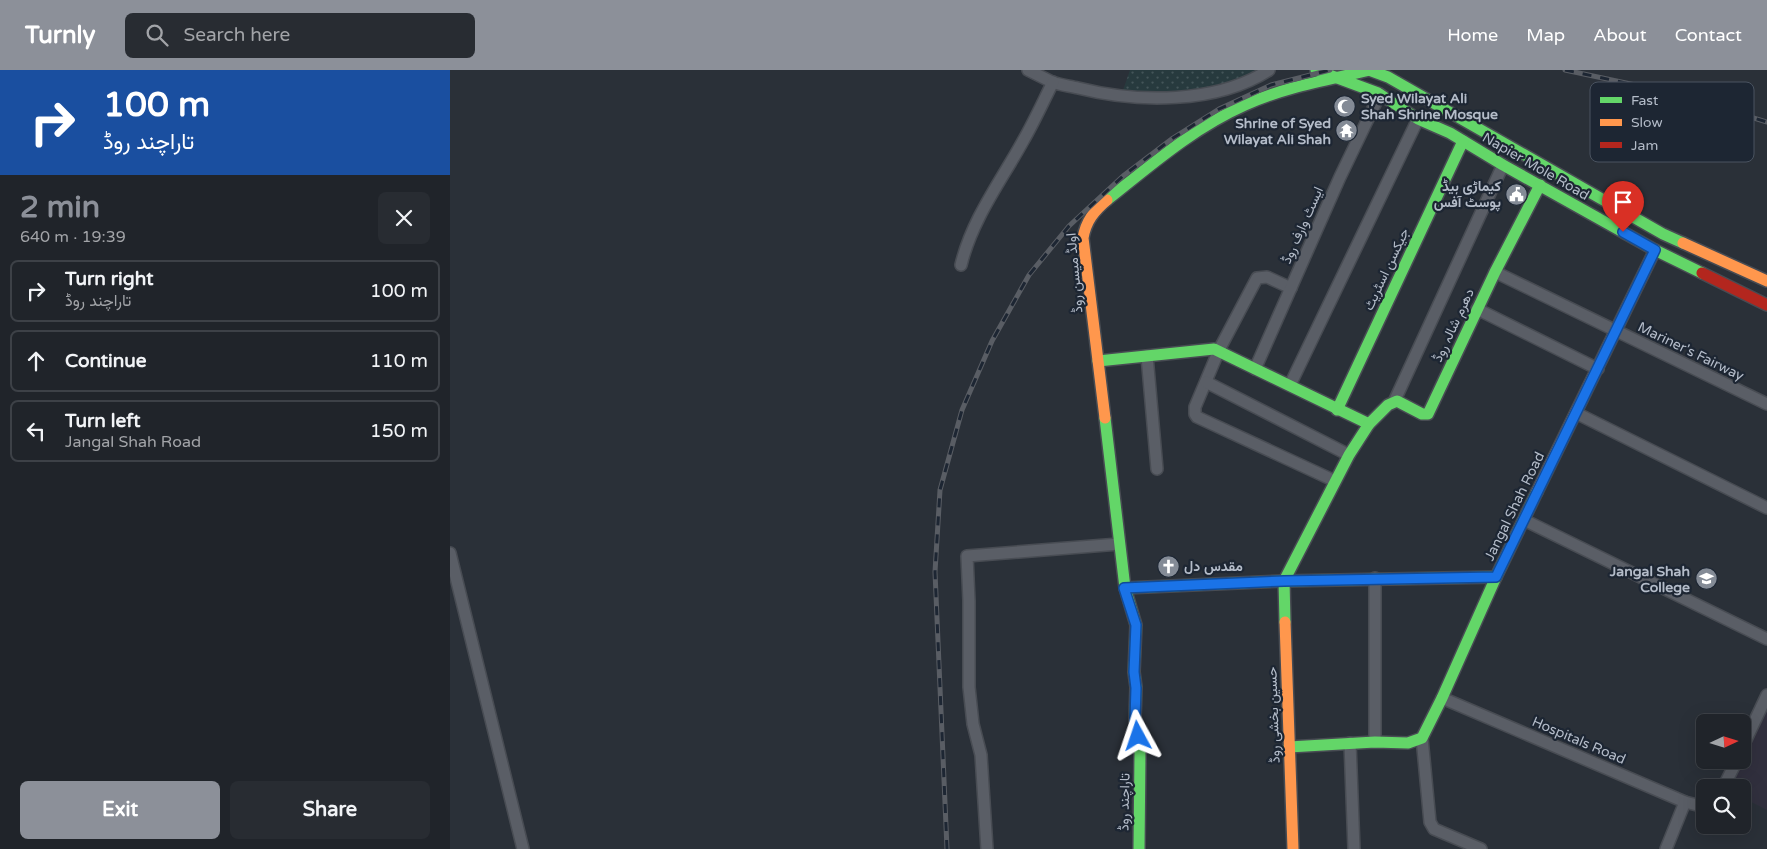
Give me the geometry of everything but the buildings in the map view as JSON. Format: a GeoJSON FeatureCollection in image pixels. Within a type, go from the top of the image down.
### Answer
{"type":"FeatureCollection","features":[{"type":"Feature","properties":{"kind":"street"},"geometry":{"type":"LineString","coordinates":[[1028,70],[1053,82],[1089,91],[1123,97],[1167,98],[1209,94],[1229,89],[1257,78],[1269,70]]}},
{"type":"Feature","properties":{"kind":"street","name":"Napier Mole Road"},"geometry":{"type":"LineString","coordinates":[[1316,70],[1380,94],[1418,119],[1450,132],[1503,165],[1655,250],[1767,305]]}},
{"type":"Feature","properties":{"kind":"street","name":"Napier Mole Road"},"geometry":{"type":"LineString","coordinates":[[1370,70],[1388,77],[1663,234],[1767,281]]}},
{"type":"Feature","properties":{"kind":"street","name":"اولڈ میسن روڈ"},"geometry":{"type":"LineString","coordinates":[[1124,588],[1083,238],[1084,229],[1090,215],[1160,156],[1222,116],[1247,104],[1276,94],[1370,70]]}},
{"type":"Feature","properties":{"kind":"street"},"geometry":{"type":"LineString","coordinates":[[961,265],[980,214],[1024,140],[1053,82]]}},
{"type":"Feature","properties":{"kind":"street","name":"ایسٹ وارف روڈ"},"geometry":{"type":"LineString","coordinates":[[1255,369],[1340,177],[1380,94]]}},
{"type":"Feature","properties":{"kind":"street"},"geometry":{"type":"LineString","coordinates":[[1290,385],[1418,119]]}},
{"type":"Feature","properties":{"kind":"street","name":"جیکسن اسٹریٹ"},"geometry":{"type":"LineString","coordinates":[[1337,410],[1463,141]]}},
{"type":"Feature","properties":{"kind":"street"},"geometry":{"type":"LineString","coordinates":[[1284,581],[1349,455],[1369,424],[1394,402],[1503,165]]}},
{"type":"Feature","properties":{"kind":"street","name":"دھرم شالہ روڈ"},"geometry":{"type":"LineString","coordinates":[[1394,402],[1402,402],[1424,415],[1428,414],[1495,272],[1540,185]]}},
{"type":"Feature","properties":{"kind":"street","name":"Jangal Shah Road"},"geometry":{"type":"LineString","coordinates":[[1422,738],[1496,577],[1655,250]]}},
{"type":"Feature","properties":{"kind":"street","name":"Mariner's Fairway"},"geometry":{"type":"LineString","coordinates":[[1495,272],[1767,404]]}},
{"type":"Feature","properties":{"kind":"street"},"geometry":{"type":"LineString","coordinates":[[1291,288],[1267,277],[1257,278],[1219,350],[1195,407],[1195,414],[1197,417],[1335,481]]}},
{"type":"Feature","properties":{"kind":"street"},"geometry":{"type":"LineString","coordinates":[[1477,309],[1598,369]]}},
{"type":"Feature","properties":{"kind":"street"},"geometry":{"type":"LineString","coordinates":[[1098,361],[1219,350],[1337,410],[1369,424]]}},
{"type":"Feature","properties":{"kind":"street"},"geometry":{"type":"LineString","coordinates":[[1146,356],[1157,469]]}},
{"type":"Feature","properties":{"kind":"street"},"geometry":{"type":"LineString","coordinates":[[1206,382],[1349,455]]}},
{"type":"Feature","properties":{"kind":"street"},"geometry":{"type":"LineString","coordinates":[[1576,413],[1767,508]]}},
{"type":"Feature","properties":{"kind":"street"},"geometry":{"type":"LineString","coordinates":[[1524,520],[1767,639]]}},
{"type":"Feature","properties":{"kind":"street"},"geometry":{"type":"LineString","coordinates":[[987,849],[981,756],[973,724],[969,687],[970,601],[967,556],[1119,544]]}},
{"type":"Feature","properties":{"kind":"street"},"geometry":{"type":"LineString","coordinates":[[450,553],[523,849]]}},
{"type":"Feature","properties":{"kind":"street"},"geometry":{"type":"LineString","coordinates":[[1124,588],[1374,578],[1496,577]]}},
{"type":"Feature","properties":{"kind":"street"},"geometry":{"type":"LineString","coordinates":[[1374,578],[1375,742]]}},
{"type":"Feature","properties":{"kind":"street","name":"حسین بخشی روڈ"},"geometry":{"type":"LineString","coordinates":[[1284,581],[1293,849]]}},
{"type":"Feature","properties":{"kind":"street","name":"تاراچند روڈ"},"geometry":{"type":"LineString","coordinates":[[1124,588],[1136,625],[1134,672],[1136,688],[1135,719],[1140,753],[1139,849]]}},
{"type":"Feature","properties":{"kind":"street"},"geometry":{"type":"LineString","coordinates":[[1751,729],[1767,695]]}},
{"type":"Feature","properties":{"kind":"street","name":"Hospitals Road"},"geometry":{"type":"LineString","coordinates":[[1442,698],[1685,802],[1696,805]]}},
{"type":"Feature","properties":{"kind":"street"},"geometry":{"type":"LineString","coordinates":[[1289,747],[1375,742],[1408,743],[1422,738],[1430,822],[1434,829],[1474,847]]}},
{"type":"Feature","properties":{"kind":"street"},"geometry":{"type":"LineString","coordinates":[[1350,743],[1354,849]]}},
{"type":"Feature","properties":{"kind":"street"},"geometry":{"type":"LineString","coordinates":[[1666,849],[1685,802]]}},
{"type":"Feature","properties":{"kind":"shaded area"},"geometry":{"type":"Polygon","coordinates":[[[1767,695],[1767,810],[1751,802],[1751,779],[1727,779],[1735,769],[1751,769],[1751,728],[1767,695]]]}},
{"type":"Feature","properties":{"kind":"green space"},"geometry":{"type":"Polygon","coordinates":[[[1130,70],[1265,70],[1207,92],[1121,96],[1130,70]]]}},
{"type":"Feature","properties":{"kind":"railway"},"geometry":{"type":"LineString","coordinates":[[947,849],[935,572],[940,490],[962,410],[992,341],[1029,275],[1069,226],[1123,176],[1173,138],[1219,109],[1271,85],[1330,70]]}},
{"type":"Feature","properties":{"kind":"railway"},"geometry":{"type":"LineString","coordinates":[[1565,70],[1621,82]]}},
{"type":"Feature","properties":{"kind":"railway"},"geometry":{"type":"LineString","coordinates":[[1754,118],[1767,122]]}},
{"type":"Feature","properties":{"kind":"traffic: fast"},"geometry":{"type":"LineString","coordinates":[[1316,70],[1378,93],[1418,119],[1450,133],[1503,165],[1655,250],[1702,273]]}},
{"type":"Feature","properties":{"kind":"traffic: fast"},"geometry":{"type":"LineString","coordinates":[[1369,70],[1388,77],[1663,234],[1683,243]]}},
{"type":"Feature","properties":{"kind":"traffic: fast"},"geometry":{"type":"LineString","coordinates":[[1107,200],[1173,148],[1226,114],[1275,93],[1370,70]]}},
{"type":"Feature","properties":{"kind":"traffic: fast"},"geometry":{"type":"LineString","coordinates":[[1337,410],[1463,141]]}},
{"type":"Feature","properties":{"kind":"traffic: fast"},"geometry":{"type":"LineString","coordinates":[[1285,622],[1284,581],[1349,455],[1369,424],[1388,405],[1397,401],[1422,414],[1428,414],[1495,272],[1540,185]]}},
{"type":"Feature","properties":{"kind":"traffic: fast"},"geometry":{"type":"LineString","coordinates":[[1098,361],[1214,349],[1369,424]]}},
{"type":"Feature","properties":{"kind":"traffic: fast"},"geometry":{"type":"LineString","coordinates":[[1105,418],[1125,588],[1136,625],[1134,672],[1136,687],[1135,719],[1140,753],[1139,849]]}},
{"type":"Feature","properties":{"kind":"traffic: fast"},"geometry":{"type":"LineString","coordinates":[[1289,747],[1375,742],[1408,743],[1422,738],[1537,492]]}},
{"type":"Feature","properties":{"kind":"traffic: fast"},"geometry":{"type":"LineString","coordinates":[[1125,588],[1284,581],[1496,577]]}},
{"type":"Feature","properties":{"kind":"traffic: slow"},"geometry":{"type":"LineString","coordinates":[[1105,418],[1083,238],[1091,217],[1107,200]]}},
{"type":"Feature","properties":{"kind":"traffic: slow"},"geometry":{"type":"LineString","coordinates":[[1683,243],[1767,281]]}},
{"type":"Feature","properties":{"kind":"traffic: slow"},"geometry":{"type":"LineString","coordinates":[[1537,492],[1655,250]]}},
{"type":"Feature","properties":{"kind":"traffic: slow"},"geometry":{"type":"LineString","coordinates":[[1285,622],[1293,849]]}},
{"type":"Feature","properties":{"kind":"traffic: jam"},"geometry":{"type":"LineString","coordinates":[[1702,273],[1767,305]]}},
{"type":"Feature","properties":{"kind":"place","name":"Syed Wilayat Ali Shah Shrine Mosque"},"geometry":{"type":"Point","coordinates":[1345,106]}},
{"type":"Feature","properties":{"kind":"place","name":"Shrine of Syed Wilayat Ali Shah"},"geometry":{"type":"Point","coordinates":[1347,131]}},
{"type":"Feature","properties":{"kind":"place","name":"کیماڑی ہیڈ پوسٹ آفس"},"geometry":{"type":"Point","coordinates":[1517,194]}},
{"type":"Feature","properties":{"kind":"place","name":"مقدس دل"},"geometry":{"type":"Point","coordinates":[1168,566]}},
{"type":"Feature","properties":{"kind":"place","name":"Jangal Shah College"},"geometry":{"type":"Point","coordinates":[1706,579]}},
{"type":"Feature","properties":{"kind":"route"},"geometry":{"type":"LineString","coordinates":[[1138,736],[1135,719],[1136,688],[1134,672],[1136,625],[1124,588],[1374,578],[1496,577],[1655,250],[1623,232]]}}]}
